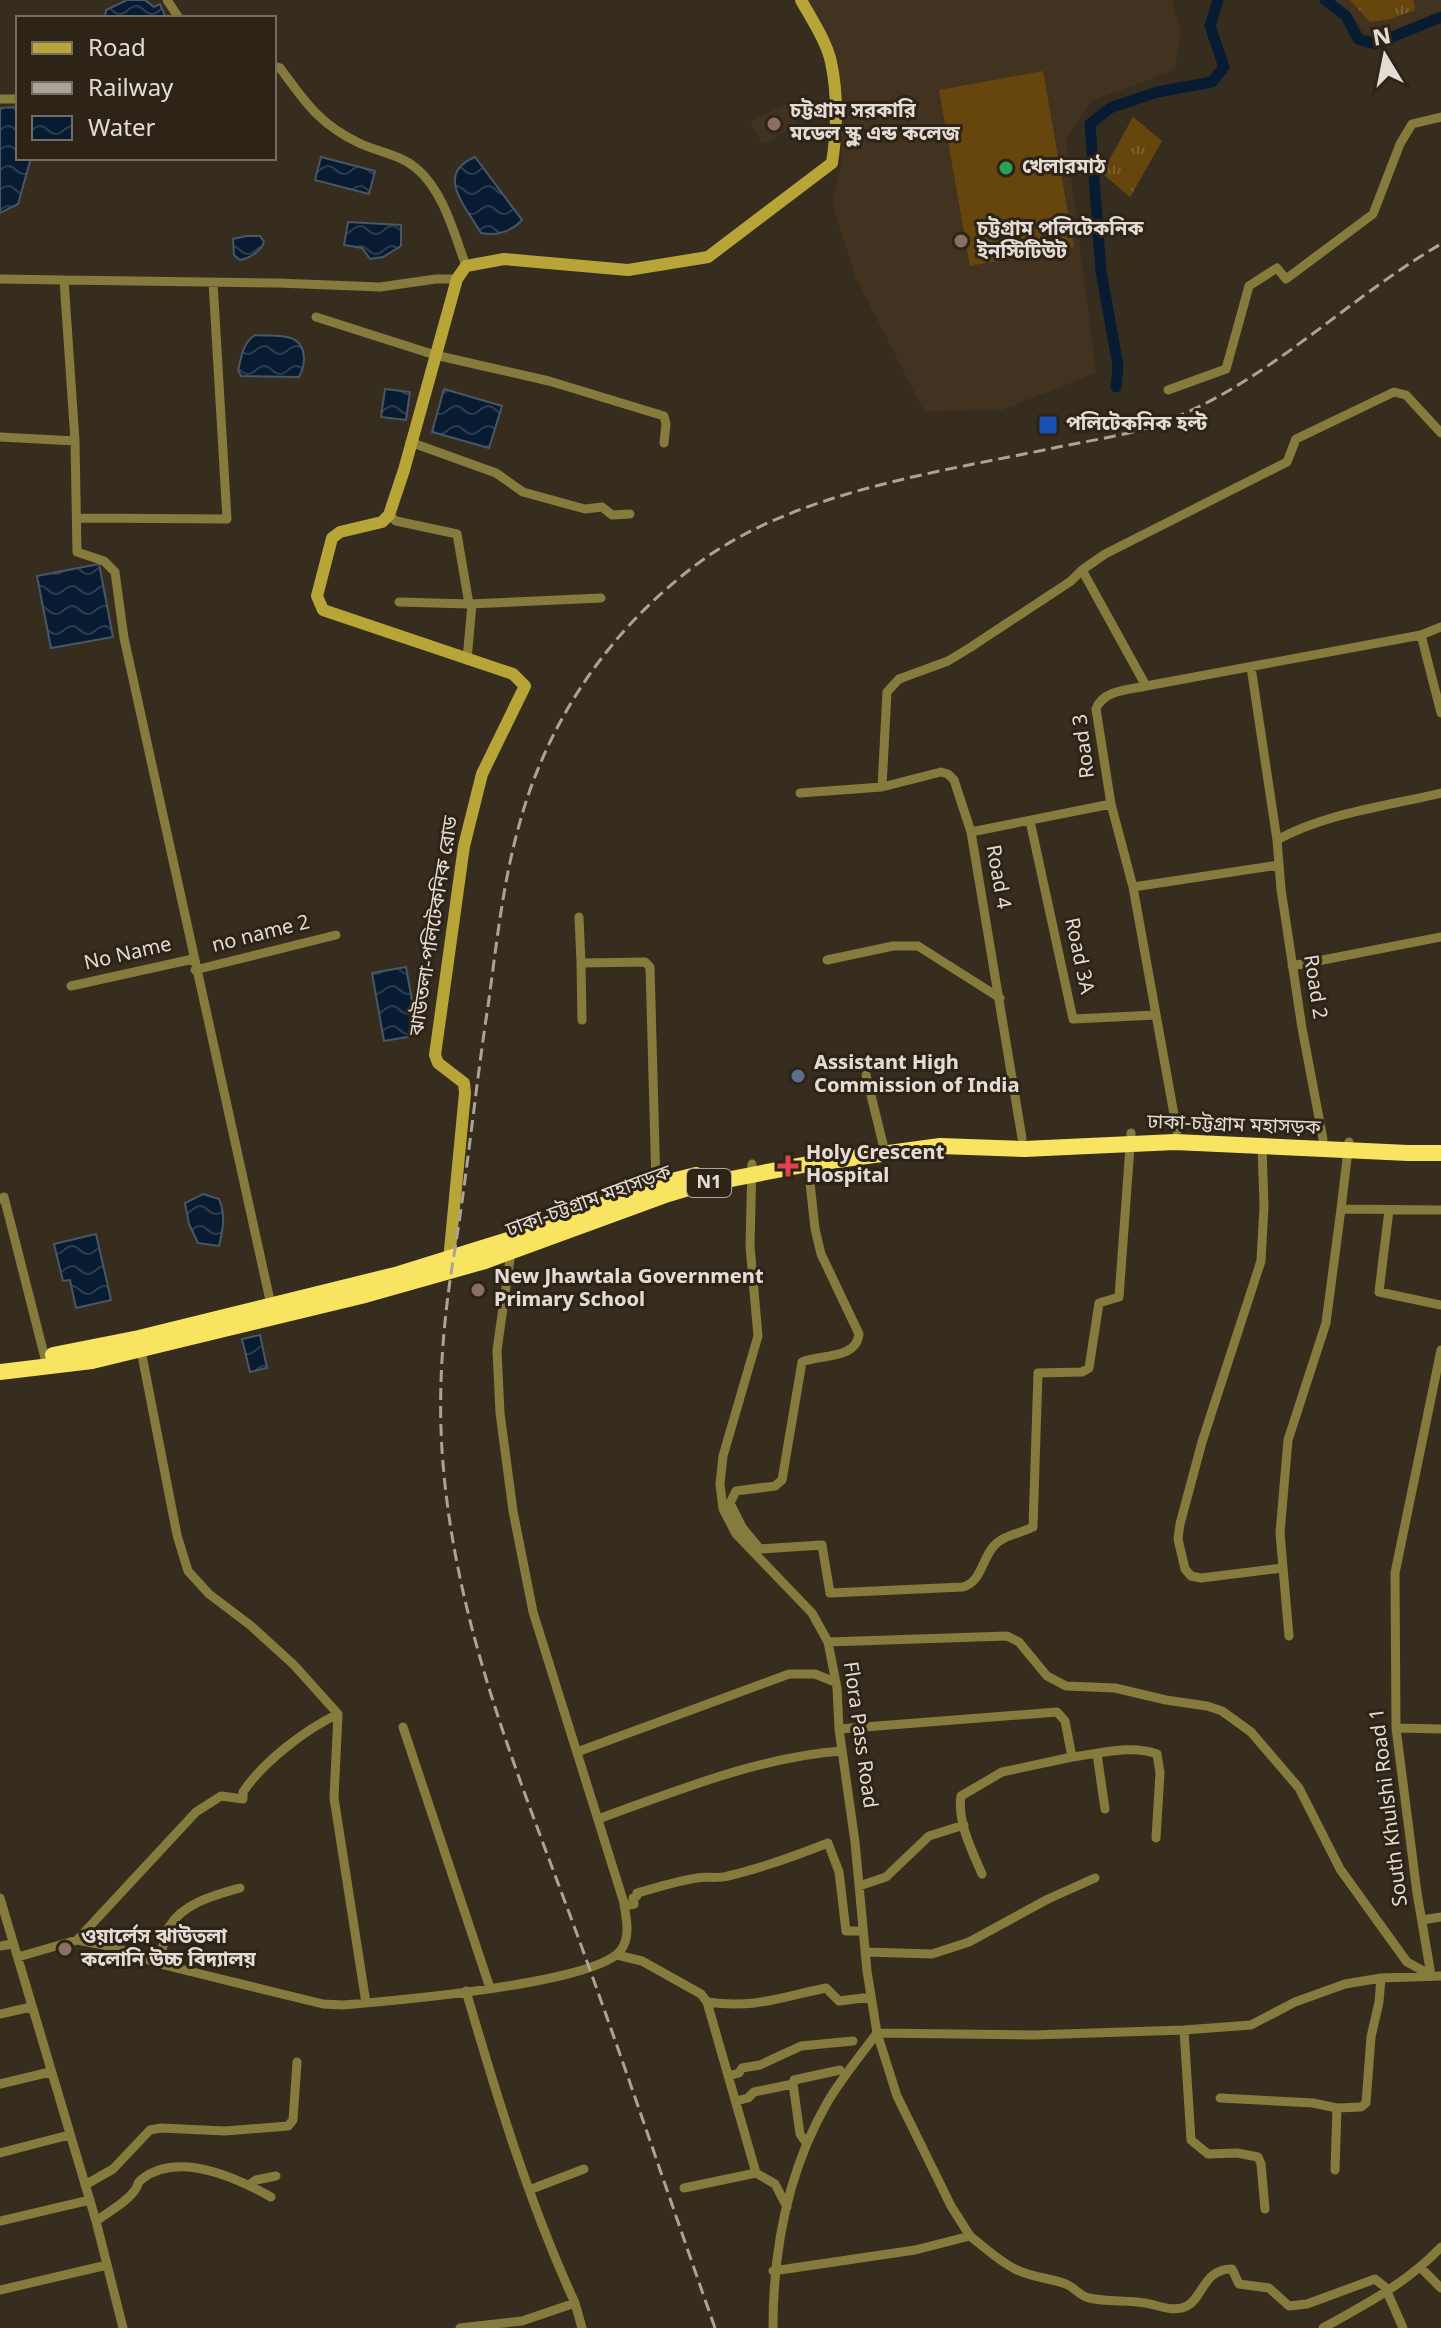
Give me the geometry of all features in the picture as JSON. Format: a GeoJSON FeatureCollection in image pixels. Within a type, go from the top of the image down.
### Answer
{"type":"FeatureCollection","features":[{"type":"Feature","properties":{"kind":"highway","name":"ঢাকা-চট্টগ্রাম মহাসড়ক"},"geometry":{"type":"LineString","coordinates":[[140,1344],[376,1292],[511,1252],[668,1194],[751,1170],[940,1146],[1024,1149],[1177,1131],[1323,1139],[1348,1146],[1441,1153]]}},
{"type":"Feature","properties":{"kind":"highway","name":"ঢাকা-চট্টগ্রাম মহাসড়ক"},"geometry":{"type":"LineString","coordinates":[[0,1362],[92,1361],[271,1305],[449,1260],[656,1185],[923,1138],[1130,1138],[1262,1146],[1441,1146]]}},
{"type":"Feature","properties":{"kind":"highway","name":"ঢাকা-চট্টগ্রাম মহাসড়ক"},"geometry":{"type":"LineString","coordinates":[[0,1372],[46,1362]]}},
{"type":"Feature","properties":{"kind":"main road"},"geometry":{"type":"LineString","coordinates":[[389,515],[457,279],[466,266],[504,259],[628,270],[708,257],[832,163],[837,131],[831,62],[824,42],[801,0]]}},
{"type":"Feature","properties":{"kind":"main road","name":"ঝাউতলা-পলিটেকনিক রোড"},"geometry":{"type":"LineString","coordinates":[[389,515],[382,522],[340,532],[332,538],[317,596],[323,610],[513,674],[525,686],[482,774],[464,846],[435,1055],[438,1063],[464,1083],[465,1093],[449,1260]]}},
{"type":"Feature","properties":{"kind":"street"},"geometry":{"type":"LineString","coordinates":[[276,67],[319,119],[361,144],[398,156],[416,168],[427,180],[449,219],[466,266]]}},
{"type":"Feature","properties":{"kind":"street"},"geometry":{"type":"LineString","coordinates":[[1168,390],[1226,369],[1249,286],[1277,268],[1286,279],[1373,214],[1400,144],[1412,124],[1441,117]]}},
{"type":"Feature","properties":{"kind":"street"},"geometry":{"type":"LineString","coordinates":[[0,279],[380,287],[457,279]]}},
{"type":"Feature","properties":{"kind":"street"},"geometry":{"type":"LineString","coordinates":[[64,280],[75,441],[77,552],[104,561],[115,572],[124,638],[271,1305]]}},
{"type":"Feature","properties":{"kind":"street"},"geometry":{"type":"LineString","coordinates":[[77,518],[227,519],[213,282]]}},
{"type":"Feature","properties":{"kind":"street"},"geometry":{"type":"LineString","coordinates":[[316,317],[435,355],[549,381],[664,416],[664,443]]}},
{"type":"Feature","properties":{"kind":"street"},"geometry":{"type":"LineString","coordinates":[[882,787],[887,692],[899,679],[948,661],[1071,581],[1105,554],[1287,462],[1296,439],[1394,392],[1406,395],[1441,433]]}},
{"type":"Feature","properties":{"kind":"street"},"geometry":{"type":"LineString","coordinates":[[0,437],[75,441]]}},
{"type":"Feature","properties":{"kind":"street"},"geometry":{"type":"LineString","coordinates":[[410,442],[496,473],[523,492],[585,509],[602,507],[612,515],[630,514]]}},
{"type":"Feature","properties":{"kind":"street"},"geometry":{"type":"LineString","coordinates":[[389,515],[396,521],[457,534],[470,604],[467,660]]}},
{"type":"Feature","properties":{"kind":"street"},"geometry":{"type":"LineString","coordinates":[[1082,570],[1146,686]]}},
{"type":"Feature","properties":{"kind":"street"},"geometry":{"type":"LineString","coordinates":[[399,602],[470,604],[601,598]]}},
{"type":"Feature","properties":{"kind":"street","name":"Road 3"},"geometry":{"type":"LineString","coordinates":[[1177,1131],[1133,887],[1111,804],[1096,709],[1099,700],[1146,686],[1421,635],[1441,627]]}},
{"type":"Feature","properties":{"kind":"street"},"geometry":{"type":"LineString","coordinates":[[1421,635],[1441,713]]}},
{"type":"Feature","properties":{"kind":"street","name":"Road 2"},"geometry":{"type":"LineString","coordinates":[[1251,667],[1292,966],[1323,1139]]}},
{"type":"Feature","properties":{"kind":"street","name":"Road 4"},"geometry":{"type":"LineString","coordinates":[[800,793],[882,787],[941,772],[954,780],[971,832],[1022,1138]]}},
{"type":"Feature","properties":{"kind":"street"},"geometry":{"type":"LineString","coordinates":[[1277,840],[1297,829],[1325,820],[1441,793]]}},
{"type":"Feature","properties":{"kind":"street"},"geometry":{"type":"LineString","coordinates":[[971,832],[1111,804]]}},
{"type":"Feature","properties":{"kind":"street","name":"Road 3A"},"geometry":{"type":"LineString","coordinates":[[1030,821],[1073,1019],[1156,1015]]}},
{"type":"Feature","properties":{"kind":"street"},"geometry":{"type":"LineString","coordinates":[[1133,887],[1279,865]]}},
{"type":"Feature","properties":{"kind":"street"},"geometry":{"type":"LineString","coordinates":[[579,917],[582,1020]]}},
{"type":"Feature","properties":{"kind":"street","name":"no name 2"},"geometry":{"type":"LineString","coordinates":[[195,970],[336,935]]}},
{"type":"Feature","properties":{"kind":"street"},"geometry":{"type":"LineString","coordinates":[[1292,966],[1441,937]]}},
{"type":"Feature","properties":{"kind":"street"},"geometry":{"type":"LineString","coordinates":[[827,960],[893,946],[918,946],[1000,998]]}},
{"type":"Feature","properties":{"kind":"street","name":"No Name"},"geometry":{"type":"LineString","coordinates":[[71,986],[193,959]]}},
{"type":"Feature","properties":{"kind":"street"},"geometry":{"type":"LineString","coordinates":[[581,963],[645,962],[650,967],[656,1185]]}},
{"type":"Feature","properties":{"kind":"street"},"geometry":{"type":"LineString","coordinates":[[866,1075],[883,1144]]}},
{"type":"Feature","properties":{"kind":"street"},"geometry":{"type":"LineString","coordinates":[[808,1164],[821,1254],[859,1334],[855,1347],[802,1362],[782,1480],[775,1486],[740,1490],[730,1503],[742,1527],[760,1549],[822,1545],[828,1590],[832,1593],[963,1587],[975,1580],[992,1548],[1004,1538],[1033,1527],[1038,1373],[1082,1372],[1089,1368],[1099,1303],[1119,1297],[1130,1138]]}},
{"type":"Feature","properties":{"kind":"street"},"geometry":{"type":"LineString","coordinates":[[1262,1146],[1264,1206],[1261,1261],[1188,1490],[1178,1539],[1180,1557],[1191,1576],[1201,1578],[1282,1568]]}},
{"type":"Feature","properties":{"kind":"street"},"geometry":{"type":"LineString","coordinates":[[1289,1636],[1280,1533],[1288,1440],[1326,1323],[1348,1146]]}},
{"type":"Feature","properties":{"kind":"street","name":"Flora Pass Road"},"geometry":{"type":"LineString","coordinates":[[751,1170],[750,1246],[758,1336],[723,1456],[720,1484],[723,1509],[736,1534],[812,1613],[828,1642],[877,2033],[897,2096],[951,2206],[970,2236]]}},
{"type":"Feature","properties":{"kind":"street"},"geometry":{"type":"LineString","coordinates":[[0,1199],[4,1197],[46,1362]]}},
{"type":"Feature","properties":{"kind":"street"},"geometry":{"type":"LineString","coordinates":[[1341,1209],[1441,1210]]}},
{"type":"Feature","properties":{"kind":"street"},"geometry":{"type":"LineString","coordinates":[[1389,1210],[1379,1292],[1441,1305]]}},
{"type":"Feature","properties":{"kind":"street"},"geometry":{"type":"LineString","coordinates":[[18,1957],[77,1940],[114,1947],[160,1964],[323,2004],[366,2003],[544,1980],[589,1967],[617,1955],[624,1946],[628,1929],[624,1906],[533,1612],[511,1498],[500,1413],[497,1350],[511,1252]]}},
{"type":"Feature","properties":{"kind":"street"},"geometry":{"type":"LineString","coordinates":[[140,1344],[177,1535],[188,1571],[209,1594],[250,1625],[294,1665],[338,1714],[334,1798],[366,2003]]}},
{"type":"Feature","properties":{"kind":"street","name":"South Khulshi Road 1"},"geometry":{"type":"LineString","coordinates":[[1436,1976],[1422,1920],[1396,1728],[1395,1573],[1441,1350]]}},
{"type":"Feature","properties":{"kind":"street"},"geometry":{"type":"LineString","coordinates":[[828,1642],[1007,1636],[1019,1642],[1047,1676],[1066,1686],[1115,1688],[1222,1711],[1251,1732],[1299,1788],[1340,1869],[1407,1962],[1436,1976]]}},
{"type":"Feature","properties":{"kind":"street"},"geometry":{"type":"LineString","coordinates":[[577,1752],[789,1674],[815,1674],[835,1682]]}},
{"type":"Feature","properties":{"kind":"street"},"geometry":{"type":"LineString","coordinates":[[839,1729],[1057,1712],[1065,1721],[1072,1757]]}},
{"type":"Feature","properties":{"kind":"street"},"geometry":{"type":"LineString","coordinates":[[77,1940],[196,1812],[221,1796],[243,1799],[243,1792],[260,1772],[315,1724],[338,1714]]}},
{"type":"Feature","properties":{"kind":"street"},"geometry":{"type":"LineString","coordinates":[[403,1727],[490,1988]]}},
{"type":"Feature","properties":{"kind":"street"},"geometry":{"type":"LineString","coordinates":[[1396,1728],[1441,1729]]}},
{"type":"Feature","properties":{"kind":"street"},"geometry":{"type":"LineString","coordinates":[[982,1874],[970,1849],[959,1806],[961,1796],[1002,1772],[1072,1757],[1147,1750],[1157,1754],[1160,1773],[1156,1838]]}},
{"type":"Feature","properties":{"kind":"street"},"geometry":{"type":"LineString","coordinates":[[598,1819],[756,1766],[805,1754],[842,1751]]}},
{"type":"Feature","properties":{"kind":"street"},"geometry":{"type":"LineString","coordinates":[[1097,1754],[1105,1809]]}},
{"type":"Feature","properties":{"kind":"street"},"geometry":{"type":"LineString","coordinates":[[859,1886],[886,1877],[929,1836],[964,1825]]}},
{"type":"Feature","properties":{"kind":"street"},"geometry":{"type":"LineString","coordinates":[[624,1906],[634,1904],[633,1898],[646,1889],[700,1877],[714,1879],[731,1876],[771,1865],[828,1843],[839,1872],[846,1931],[863,1931]]}},
{"type":"Feature","properties":{"kind":"street"},"geometry":{"type":"LineString","coordinates":[[865,1952],[932,1954],[957,1946],[1095,1878]]}},
{"type":"Feature","properties":{"kind":"street"},"geometry":{"type":"LineString","coordinates":[[160,1964],[169,1927],[189,1907],[240,1888]]}},
{"type":"Feature","properties":{"kind":"street"},"geometry":{"type":"LineString","coordinates":[[0,1898],[90,2200],[123,2328]]}},
{"type":"Feature","properties":{"kind":"street"},"geometry":{"type":"LineString","coordinates":[[1422,1920],[1441,1917]]}},
{"type":"Feature","properties":{"kind":"street"},"geometry":{"type":"LineString","coordinates":[[0,1946],[13,1944]]}},
{"type":"Feature","properties":{"kind":"street"},"geometry":{"type":"LineString","coordinates":[[617,1955],[642,1961],[701,1994],[707,2002],[756,2173]]}},
{"type":"Feature","properties":{"kind":"street"},"geometry":{"type":"LineString","coordinates":[[773,2328],[773,2271],[787,2207],[807,2144],[827,2103],[877,2033],[1033,2035],[1251,2025],[1295,2002],[1345,1984],[1381,1978],[1436,1976]]}},
{"type":"Feature","properties":{"kind":"street"},"geometry":{"type":"LineString","coordinates":[[1220,2098],[1313,2103],[1337,2108],[1365,2105],[1371,2037],[1381,1978]]}},
{"type":"Feature","properties":{"kind":"street"},"geometry":{"type":"LineString","coordinates":[[707,2002],[736,2006],[761,2004],[826,1988],[839,2001],[871,1997]]}},
{"type":"Feature","properties":{"kind":"street"},"geometry":{"type":"LineString","coordinates":[[466,1991],[495,2093],[545,2237],[575,2303],[582,2328]]}},
{"type":"Feature","properties":{"kind":"street"},"geometry":{"type":"LineString","coordinates":[[0,2014],[31,2007]]}},
{"type":"Feature","properties":{"kind":"street"},"geometry":{"type":"LineString","coordinates":[[1184,2030],[1191,2140],[1208,2154],[1237,2153],[1258,2157],[1265,2209]]}},
{"type":"Feature","properties":{"kind":"street"},"geometry":{"type":"LineString","coordinates":[[728,2076],[801,2046],[853,2041]]}},
{"type":"Feature","properties":{"kind":"street"},"geometry":{"type":"LineString","coordinates":[[85,2185],[113,2169],[150,2130],[225,2131],[288,2126],[293,2120],[297,2062]]}},
{"type":"Feature","properties":{"kind":"street"},"geometry":{"type":"LineString","coordinates":[[807,2144],[800,2134],[794,2080],[840,2070]]}},
{"type":"Feature","properties":{"kind":"street"},"geometry":{"type":"LineString","coordinates":[[0,2084],[50,2072]]}},
{"type":"Feature","properties":{"kind":"street"},"geometry":{"type":"LineString","coordinates":[[736,2101],[748,2098],[752,2093],[793,2084]]}},
{"type":"Feature","properties":{"kind":"street"},"geometry":{"type":"LineString","coordinates":[[1335,2170],[1337,2108]]}},
{"type":"Feature","properties":{"kind":"street"},"geometry":{"type":"LineString","coordinates":[[0,2153],[69,2135]]}},
{"type":"Feature","properties":{"kind":"street"},"geometry":{"type":"LineString","coordinates":[[96,2221],[135,2191],[142,2179],[168,2168],[189,2167],[230,2177],[271,2197]]}},
{"type":"Feature","properties":{"kind":"street"},"geometry":{"type":"LineString","coordinates":[[529,2190],[584,2169]]}},
{"type":"Feature","properties":{"kind":"street"},"geometry":{"type":"LineString","coordinates":[[684,2188],[756,2173],[775,2184],[787,2207]]}},
{"type":"Feature","properties":{"kind":"street"},"geometry":{"type":"LineString","coordinates":[[249,2185],[256,2180],[276,2176]]}},
{"type":"Feature","properties":{"kind":"street"},"geometry":{"type":"LineString","coordinates":[[0,2221],[90,2200]]}},
{"type":"Feature","properties":{"kind":"street"},"geometry":{"type":"LineString","coordinates":[[773,2271],[900,2253],[970,2236],[1013,2268],[1043,2280],[1069,2285],[1079,2294],[1090,2298],[1147,2303],[1172,2310],[1186,2307],[1207,2280],[1225,2269],[1232,2269],[1239,2284],[1269,2288],[1289,2306],[1307,2304],[1370,2278],[1379,2280],[1387,2292],[1403,2328]]}},
{"type":"Feature","properties":{"kind":"street"},"geometry":{"type":"LineString","coordinates":[[1323,2328],[1387,2292],[1421,2268],[1441,2247]]}},
{"type":"Feature","properties":{"kind":"street"},"geometry":{"type":"LineString","coordinates":[[0,2290],[107,2265]]}},
{"type":"Feature","properties":{"kind":"street"},"geometry":{"type":"LineString","coordinates":[[1421,2268],[1441,2288]]}},
{"type":"Feature","properties":{"kind":"street"},"geometry":{"type":"LineString","coordinates":[[460,2328],[522,2321],[575,2303]]}},
{"type":"Feature","properties":{"kind":"shaded area","name":"চট্টগ্রাম পলিটেকনিক ইনস্টিটিউট"},"geometry":{"type":"Polygon","coordinates":[[[805,0],[1172,0],[1181,32],[1175,70],[1091,101],[1066,139],[1096,373],[1001,410],[924,411],[856,278],[832,203],[842,160],[838,61],[805,0]]]}},
{"type":"Feature","properties":{"kind":"shaded area"},"geometry":{"type":"Polygon","coordinates":[[[1336,0],[1441,0],[1441,14],[1390,34],[1371,37],[1336,0]]]}},
{"type":"Feature","properties":{"kind":"shaded area","name":"চট্টগ্রাম সরকারি মডেল স্কুল এন্ড কলেজ"},"geometry":{"type":"Polygon","coordinates":[[[786,104],[797,126],[762,144],[750,122],[786,104]]]}},
{"type":"Feature","properties":{"kind":"green space"},"geometry":{"type":"Polygon","coordinates":[[[1350,0],[1413,0],[1415,10],[1391,19],[1370,22],[1350,0]]]}},
{"type":"Feature","properties":{"kind":"green space","name":"খেলারমাঠ"},"geometry":{"type":"Polygon","coordinates":[[[1043,71],[1074,247],[970,266],[939,90],[1043,71]]]}},
{"type":"Feature","properties":{"kind":"green space"},"geometry":{"type":"Polygon","coordinates":[[[1133,117],[1162,141],[1130,197],[1102,173],[1133,117]]]}},
{"type":"Feature","properties":{"kind":"water"},"geometry":{"type":"Polygon","coordinates":[[[127,0],[145,0],[154,7],[160,4],[165,16],[105,16],[106,10],[127,0]]]}},
{"type":"Feature","properties":{"kind":"water"},"geometry":{"type":"Polygon","coordinates":[[[16,107],[16,160],[30,160],[18,204],[0,213],[0,108],[16,107]]]}},
{"type":"Feature","properties":{"kind":"water"},"geometry":{"type":"Polygon","coordinates":[[[321,157],[375,171],[369,194],[315,180],[321,157]]]}},
{"type":"Feature","properties":{"kind":"water"},"geometry":{"type":"Polygon","coordinates":[[[475,157],[522,220],[508,230],[481,233],[457,192],[457,172],[475,157]]]}},
{"type":"Feature","properties":{"kind":"water"},"geometry":{"type":"Polygon","coordinates":[[[348,222],[401,225],[401,246],[383,257],[370,259],[362,248],[344,245],[348,222]]]}},
{"type":"Feature","properties":{"kind":"water"},"geometry":{"type":"Polygon","coordinates":[[[260,236],[264,242],[254,254],[240,260],[234,255],[233,239],[260,236]]]}},
{"type":"Feature","properties":{"kind":"water"},"geometry":{"type":"Polygon","coordinates":[[[255,335],[286,337],[299,343],[304,358],[299,377],[241,376],[238,370],[243,351],[255,335]]]}},
{"type":"Feature","properties":{"kind":"water"},"geometry":{"type":"Polygon","coordinates":[[[385,389],[410,392],[406,420],[381,417],[385,389]]]}},
{"type":"Feature","properties":{"kind":"water"},"geometry":{"type":"Polygon","coordinates":[[[444,389],[502,406],[489,448],[432,432],[444,389]]]}},
{"type":"Feature","properties":{"kind":"water"},"geometry":{"type":"Polygon","coordinates":[[[99,564],[113,637],[51,648],[37,576],[99,564]]]}},
{"type":"Feature","properties":{"kind":"water"},"geometry":{"type":"Polygon","coordinates":[[[406,967],[418,1035],[384,1041],[372,973],[406,967]]]}},
{"type":"Feature","properties":{"kind":"water"},"geometry":{"type":"Polygon","coordinates":[[[203,1194],[219,1199],[223,1211],[219,1246],[198,1243],[189,1224],[185,1203],[203,1194]]]}},
{"type":"Feature","properties":{"kind":"water"},"geometry":{"type":"Polygon","coordinates":[[[96,1234],[111,1300],[76,1308],[70,1280],[63,1281],[54,1244],[96,1234]]]}},
{"type":"Feature","properties":{"kind":"water"},"geometry":{"type":"Polygon","coordinates":[[[260,1335],[267,1368],[250,1372],[242,1339],[260,1335]]]}},
{"type":"Feature","properties":{"kind":"waterway"},"geometry":{"type":"LineString","coordinates":[[1116,387],[1118,366],[1101,271],[1090,124],[1110,108],[1157,92],[1212,82],[1224,67],[1210,26],[1218,0]]}},
{"type":"Feature","properties":{"kind":"waterway"},"geometry":{"type":"LineString","coordinates":[[1325,0],[1346,16],[1358,39],[1375,44],[1441,17]]}},
{"type":"Feature","properties":{"kind":"railway"},"geometry":{"type":"LineString","coordinates":[[715,2328],[498,1715],[478,1651],[449,1518],[441,1427],[446,1308],[503,897],[529,792],[564,715],[611,646],[670,585],[743,535],[786,515],[877,486],[1117,436],[1169,420],[1241,383],[1441,244]]}},
{"type":"Feature","properties":{"kind":"place","name":"চট্টগ্রাম সরকারি মডেল স্কুল এন্ড কলেজ"},"geometry":{"type":"Point","coordinates":[774,124]}},
{"type":"Feature","properties":{"kind":"place","name":"খেলারমাঠ"},"geometry":{"type":"Point","coordinates":[1006,168]}},
{"type":"Feature","properties":{"kind":"place","name":"চট্টগ্রাম পলিটেকনিক ইনস্টিটিউট"},"geometry":{"type":"Point","coordinates":[961,241]}},
{"type":"Feature","properties":{"kind":"place","name":"পলিটেকনিক হল্ট"},"geometry":{"type":"Point","coordinates":[1048,425]}},
{"type":"Feature","properties":{"kind":"place","name":"Assistant High Commission of India"},"geometry":{"type":"Point","coordinates":[798,1076]}},
{"type":"Feature","properties":{"kind":"place","name":"Holy Crescent Hospital"},"geometry":{"type":"Point","coordinates":[788,1166]}},
{"type":"Feature","properties":{"kind":"place","name":"New Jhawtala Government Primary School"},"geometry":{"type":"Point","coordinates":[478,1290]}},
{"type":"Feature","properties":{"kind":"place","name":"ওয়ার্লেস ঝাউতলা কলোনি উচ্চ বিদ্যালয়"},"geometry":{"type":"Point","coordinates":[65,1949]}}]}
